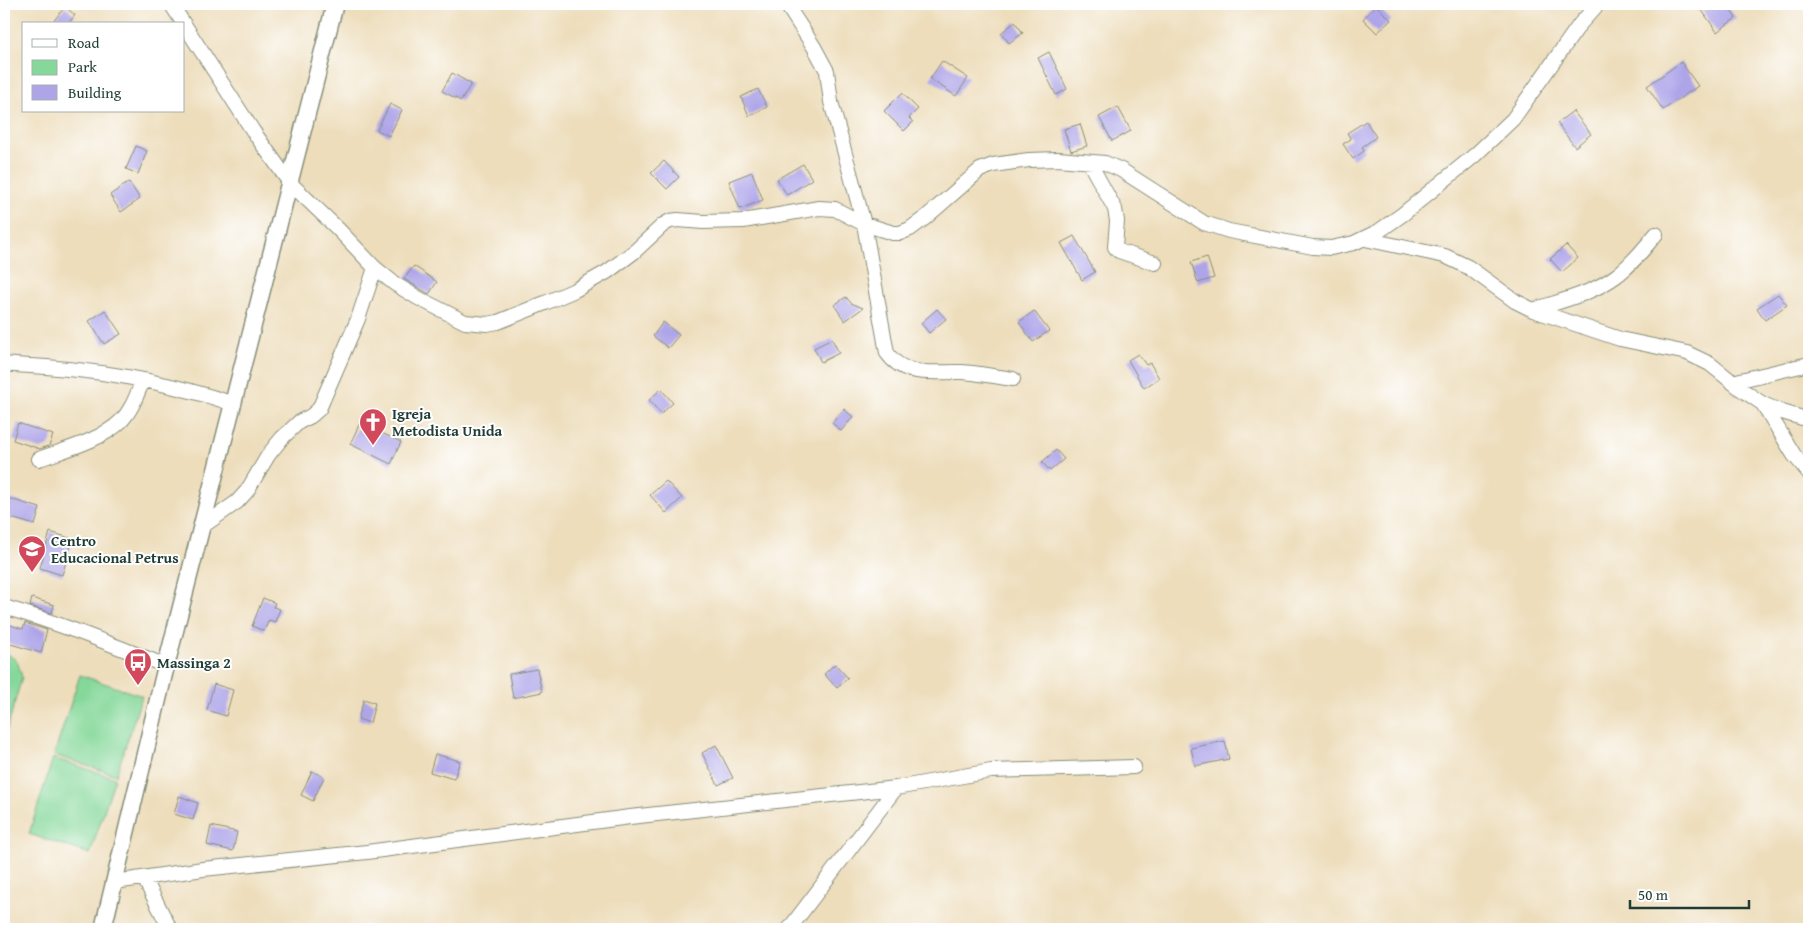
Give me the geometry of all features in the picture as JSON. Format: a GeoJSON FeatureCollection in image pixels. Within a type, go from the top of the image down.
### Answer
{"type":"FeatureCollection","features":[{"type":"Feature","properties":{"kind":"street"},"geometry":{"type":"LineString","coordinates":[[171,4],[183,22]]}},
{"type":"Feature","properties":{"kind":"street"},"geometry":{"type":"LineString","coordinates":[[103,929],[166,666],[335,4]]}},
{"type":"Feature","properties":{"kind":"street"},"geometry":{"type":"LineString","coordinates":[[786,4],[827,71],[833,110],[864,224],[887,353],[892,360],[910,370],[924,373],[964,372],[1012,379]]}},
{"type":"Feature","properties":{"kind":"street"},"geometry":{"type":"LineString","coordinates":[[185,26],[253,132],[290,183],[376,268],[395,284],[435,307],[465,322],[487,324],[498,322],[545,303],[599,276],[634,252],[670,221],[742,221],[820,208],[835,209],[864,224],[893,233],[910,229],[980,170],[993,165],[1030,160],[1105,163],[1121,170],[1204,223],[1228,231],[1313,247],[1331,248],[1354,243],[1365,239],[1404,214],[1475,155],[1513,118],[1580,24],[1598,4]]}},
{"type":"Feature","properties":{"kind":"street"},"geometry":{"type":"LineString","coordinates":[[1089,162],[1115,209],[1117,221],[1115,248],[1155,263]]}},
{"type":"Feature","properties":{"kind":"street"},"geometry":{"type":"LineString","coordinates":[[1533,310],[1586,292],[1614,277],[1627,267],[1656,234]]}},
{"type":"Feature","properties":{"kind":"street"},"geometry":{"type":"LineString","coordinates":[[1365,239],[1445,256],[1468,267],[1508,296],[1533,310],[1620,339],[1687,353],[1710,364],[1763,404],[1809,420]]}},
{"type":"Feature","properties":{"kind":"street"},"geometry":{"type":"LineString","coordinates":[[203,526],[237,502],[247,491],[269,454],[282,438],[299,422],[311,416],[319,409],[358,319],[376,268]]}},
{"type":"Feature","properties":{"kind":"street"},"geometry":{"type":"LineString","coordinates":[[4,364],[57,368],[143,380],[196,391],[234,404]]}},
{"type":"Feature","properties":{"kind":"street"},"geometry":{"type":"LineString","coordinates":[[1732,382],[1809,364]]}},
{"type":"Feature","properties":{"kind":"street"},"geometry":{"type":"LineString","coordinates":[[39,459],[86,442],[116,426],[122,421],[132,405],[143,380]]}},
{"type":"Feature","properties":{"kind":"street"},"geometry":{"type":"LineString","coordinates":[[1763,404],[1794,455],[1809,473]]}},
{"type":"Feature","properties":{"kind":"street"},"geometry":{"type":"LineString","coordinates":[[4,607],[91,636],[166,666]]}},
{"type":"Feature","properties":{"kind":"street"},"geometry":{"type":"LineString","coordinates":[[115,882],[203,869],[367,852],[630,817],[896,788],[991,771],[1134,766]]}},
{"type":"Feature","properties":{"kind":"street"},"geometry":{"type":"LineString","coordinates":[[790,929],[896,788]]}},
{"type":"Feature","properties":{"kind":"street"},"geometry":{"type":"LineString","coordinates":[[144,878],[170,929]]}},
{"type":"Feature","properties":{"kind":"green space"},"geometry":{"type":"Polygon","coordinates":[[[4,651],[17,661],[22,677],[4,739],[4,651]]]}},
{"type":"Feature","properties":{"kind":"green space"},"geometry":{"type":"Polygon","coordinates":[[[80,675],[142,696],[116,775],[54,755],[80,675]]]}},
{"type":"Feature","properties":{"kind":"green space"},"geometry":{"type":"Polygon","coordinates":[[[53,758],[115,778],[90,854],[29,834],[53,758]]]}},
{"type":"Feature","properties":{"kind":"building"},"geometry":{"type":"Polygon","coordinates":[[[1709,4],[1726,4],[1736,18],[1717,32],[1701,9],[1709,4]]]}},
{"type":"Feature","properties":{"kind":"building"},"geometry":{"type":"Polygon","coordinates":[[[1376,5],[1391,20],[1377,33],[1363,19],[1376,5]]]}},
{"type":"Feature","properties":{"kind":"building"},"geometry":{"type":"Polygon","coordinates":[[[65,7],[75,15],[70,22],[53,22],[65,7]]]}},
{"type":"Feature","properties":{"kind":"building"},"geometry":{"type":"Polygon","coordinates":[[[1015,22],[1023,33],[1009,43],[1001,33],[1015,22]]]}},
{"type":"Feature","properties":{"kind":"building"},"geometry":{"type":"Polygon","coordinates":[[[1049,52],[1067,89],[1056,95],[1038,58],[1049,52]]]}},
{"type":"Feature","properties":{"kind":"building"},"geometry":{"type":"Polygon","coordinates":[[[942,61],[968,78],[956,96],[930,79],[942,61]]]}},
{"type":"Feature","properties":{"kind":"building"},"geometry":{"type":"Polygon","coordinates":[[[1681,62],[1698,86],[1663,110],[1647,86],[1681,62]]]}},
{"type":"Feature","properties":{"kind":"building"},"geometry":{"type":"Polygon","coordinates":[[[452,73],[471,84],[461,101],[442,91],[452,73]]]}},
{"type":"Feature","properties":{"kind":"building"},"geometry":{"type":"Polygon","coordinates":[[[758,89],[767,107],[749,116],[741,97],[758,89]]]}},
{"type":"Feature","properties":{"kind":"building"},"geometry":{"type":"Polygon","coordinates":[[[902,93],[918,109],[909,118],[913,122],[904,131],[884,111],[902,93]]]}},
{"type":"Feature","properties":{"kind":"building"},"geometry":{"type":"Polygon","coordinates":[[[390,104],[402,110],[389,136],[377,130],[390,104]]]}},
{"type":"Feature","properties":{"kind":"building"},"geometry":{"type":"Polygon","coordinates":[[[1118,107],[1131,131],[1112,141],[1099,117],[1118,107]]]}},
{"type":"Feature","properties":{"kind":"building"},"geometry":{"type":"Polygon","coordinates":[[[1573,111],[1591,134],[1575,147],[1557,123],[1573,111]]]}},
{"type":"Feature","properties":{"kind":"building"},"geometry":{"type":"Polygon","coordinates":[[[1366,121],[1376,137],[1362,147],[1364,151],[1353,159],[1343,144],[1351,139],[1347,133],[1366,121]]]}},
{"type":"Feature","properties":{"kind":"building"},"geometry":{"type":"Polygon","coordinates":[[[1080,124],[1087,146],[1071,151],[1064,129],[1080,124]]]}},
{"type":"Feature","properties":{"kind":"building"},"geometry":{"type":"Polygon","coordinates":[[[136,146],[147,151],[138,174],[126,169],[136,146]]]}},
{"type":"Feature","properties":{"kind":"building"},"geometry":{"type":"Polygon","coordinates":[[[664,161],[679,177],[667,189],[651,173],[664,161]]]}},
{"type":"Feature","properties":{"kind":"building"},"geometry":{"type":"Polygon","coordinates":[[[803,164],[812,179],[787,195],[777,179],[803,164]]]}},
{"type":"Feature","properties":{"kind":"building"},"geometry":{"type":"Polygon","coordinates":[[[752,172],[763,200],[740,209],[729,181],[752,172]]]}},
{"type":"Feature","properties":{"kind":"building"},"geometry":{"type":"Polygon","coordinates":[[[129,182],[140,199],[121,212],[110,195],[129,182]]]}},
{"type":"Feature","properties":{"kind":"building"},"geometry":{"type":"Polygon","coordinates":[[[1074,236],[1095,272],[1082,280],[1061,243],[1074,236]]]}},
{"type":"Feature","properties":{"kind":"building"},"geometry":{"type":"Polygon","coordinates":[[[1566,245],[1578,258],[1562,272],[1550,259],[1566,245]]]}},
{"type":"Feature","properties":{"kind":"building"},"geometry":{"type":"Polygon","coordinates":[[[1207,257],[1214,278],[1198,283],[1191,262],[1207,257]]]}},
{"type":"Feature","properties":{"kind":"building"},"geometry":{"type":"Polygon","coordinates":[[[414,266],[437,282],[429,294],[404,279],[414,266]]]}},
{"type":"Feature","properties":{"kind":"building"},"geometry":{"type":"Polygon","coordinates":[[[1778,294],[1787,305],[1765,320],[1757,308],[1778,294]]]}},
{"type":"Feature","properties":{"kind":"building"},"geometry":{"type":"Polygon","coordinates":[[[846,297],[851,303],[863,308],[845,321],[834,305],[846,297]]]}},
{"type":"Feature","properties":{"kind":"building"},"geometry":{"type":"Polygon","coordinates":[[[937,309],[946,319],[929,333],[921,323],[937,309]]]}},
{"type":"Feature","properties":{"kind":"building"},"geometry":{"type":"Polygon","coordinates":[[[105,310],[121,334],[104,344],[89,321],[105,310]]]}},
{"type":"Feature","properties":{"kind":"building"},"geometry":{"type":"Polygon","coordinates":[[[1034,311],[1049,331],[1033,342],[1019,322],[1034,311]]]}},
{"type":"Feature","properties":{"kind":"building"},"geometry":{"type":"Polygon","coordinates":[[[663,322],[679,335],[668,348],[653,336],[663,322]]]}},
{"type":"Feature","properties":{"kind":"building"},"geometry":{"type":"Polygon","coordinates":[[[832,339],[839,353],[821,362],[814,348],[832,339]]]}},
{"type":"Feature","properties":{"kind":"building"},"geometry":{"type":"Polygon","coordinates":[[[1138,354],[1146,365],[1150,363],[1159,378],[1144,388],[1128,360],[1138,354]]]}},
{"type":"Feature","properties":{"kind":"building"},"geometry":{"type":"Polygon","coordinates":[[[661,389],[673,403],[661,414],[649,400],[661,389]]]}},
{"type":"Feature","properties":{"kind":"building"},"geometry":{"type":"Polygon","coordinates":[[[844,409],[853,417],[841,431],[832,423],[844,409]]]}},
{"type":"Feature","properties":{"kind":"building"},"geometry":{"type":"Polygon","coordinates":[[[18,423],[53,435],[49,446],[40,449],[13,440],[18,423]]]}},
{"type":"Feature","properties":{"kind":"building"},"geometry":{"type":"Polygon","coordinates":[[[360,423],[401,442],[391,464],[350,444],[360,423]]]}},
{"type":"Feature","properties":{"kind":"building"},"geometry":{"type":"Polygon","coordinates":[[[1056,450],[1064,459],[1050,471],[1042,462],[1056,450]]]}},
{"type":"Feature","properties":{"kind":"building"},"geometry":{"type":"Polygon","coordinates":[[[666,481],[682,498],[666,513],[650,495],[666,481]]]}},
{"type":"Feature","properties":{"kind":"building"},"geometry":{"type":"Polygon","coordinates":[[[4,497],[40,508],[35,525],[4,516],[4,497]]]}},
{"type":"Feature","properties":{"kind":"building"},"geometry":{"type":"Polygon","coordinates":[[[50,532],[73,539],[62,575],[40,568],[50,532]]]}},
{"type":"Feature","properties":{"kind":"building"},"geometry":{"type":"Polygon","coordinates":[[[32,598],[54,605],[52,613],[30,606],[32,598]]]}},
{"type":"Feature","properties":{"kind":"building"},"geometry":{"type":"Polygon","coordinates":[[[263,598],[275,603],[273,607],[280,609],[275,622],[269,620],[264,631],[252,626],[263,598]]]}},
{"type":"Feature","properties":{"kind":"building"},"geometry":{"type":"Polygon","coordinates":[[[4,623],[23,629],[25,623],[47,630],[41,653],[4,642],[4,623]]]}},
{"type":"Feature","properties":{"kind":"building"},"geometry":{"type":"Polygon","coordinates":[[[835,664],[848,678],[837,688],[824,674],[835,664]]]}},
{"type":"Feature","properties":{"kind":"building"},"geometry":{"type":"Polygon","coordinates":[[[537,669],[542,692],[513,698],[509,674],[537,669]]]}},
{"type":"Feature","properties":{"kind":"building"},"geometry":{"type":"Polygon","coordinates":[[[214,684],[233,690],[226,716],[207,710],[214,684]]]}},
{"type":"Feature","properties":{"kind":"building"},"geometry":{"type":"Polygon","coordinates":[[[364,699],[375,703],[370,723],[358,719],[364,699]]]}},
{"type":"Feature","properties":{"kind":"building"},"geometry":{"type":"Polygon","coordinates":[[[1225,741],[1229,759],[1195,766],[1191,748],[1225,741]]]}},
{"type":"Feature","properties":{"kind":"building"},"geometry":{"type":"Polygon","coordinates":[[[716,745],[733,778],[718,785],[702,753],[716,745]]]}},
{"type":"Feature","properties":{"kind":"building"},"geometry":{"type":"Polygon","coordinates":[[[435,754],[460,761],[454,779],[430,772],[435,754]]]}},
{"type":"Feature","properties":{"kind":"building"},"geometry":{"type":"Polygon","coordinates":[[[312,771],[324,777],[313,801],[301,795],[312,771]]]}},
{"type":"Feature","properties":{"kind":"building"},"geometry":{"type":"Polygon","coordinates":[[[179,796],[198,803],[193,820],[174,814],[179,796]]]}},
{"type":"Feature","properties":{"kind":"building"},"geometry":{"type":"Polygon","coordinates":[[[211,826],[237,832],[233,851],[207,845],[211,826]]]}},
{"type":"Feature","properties":{"kind":"place","name":"Igreja Metodista Unida"},"geometry":{"type":"Point","coordinates":[373,446]}},
{"type":"Feature","properties":{"kind":"place","name":"Centro Educacional Petrus"},"geometry":{"type":"Point","coordinates":[32,573]}},
{"type":"Feature","properties":{"kind":"place","name":"Massinga 2"},"geometry":{"type":"Point","coordinates":[138,686]}}]}
